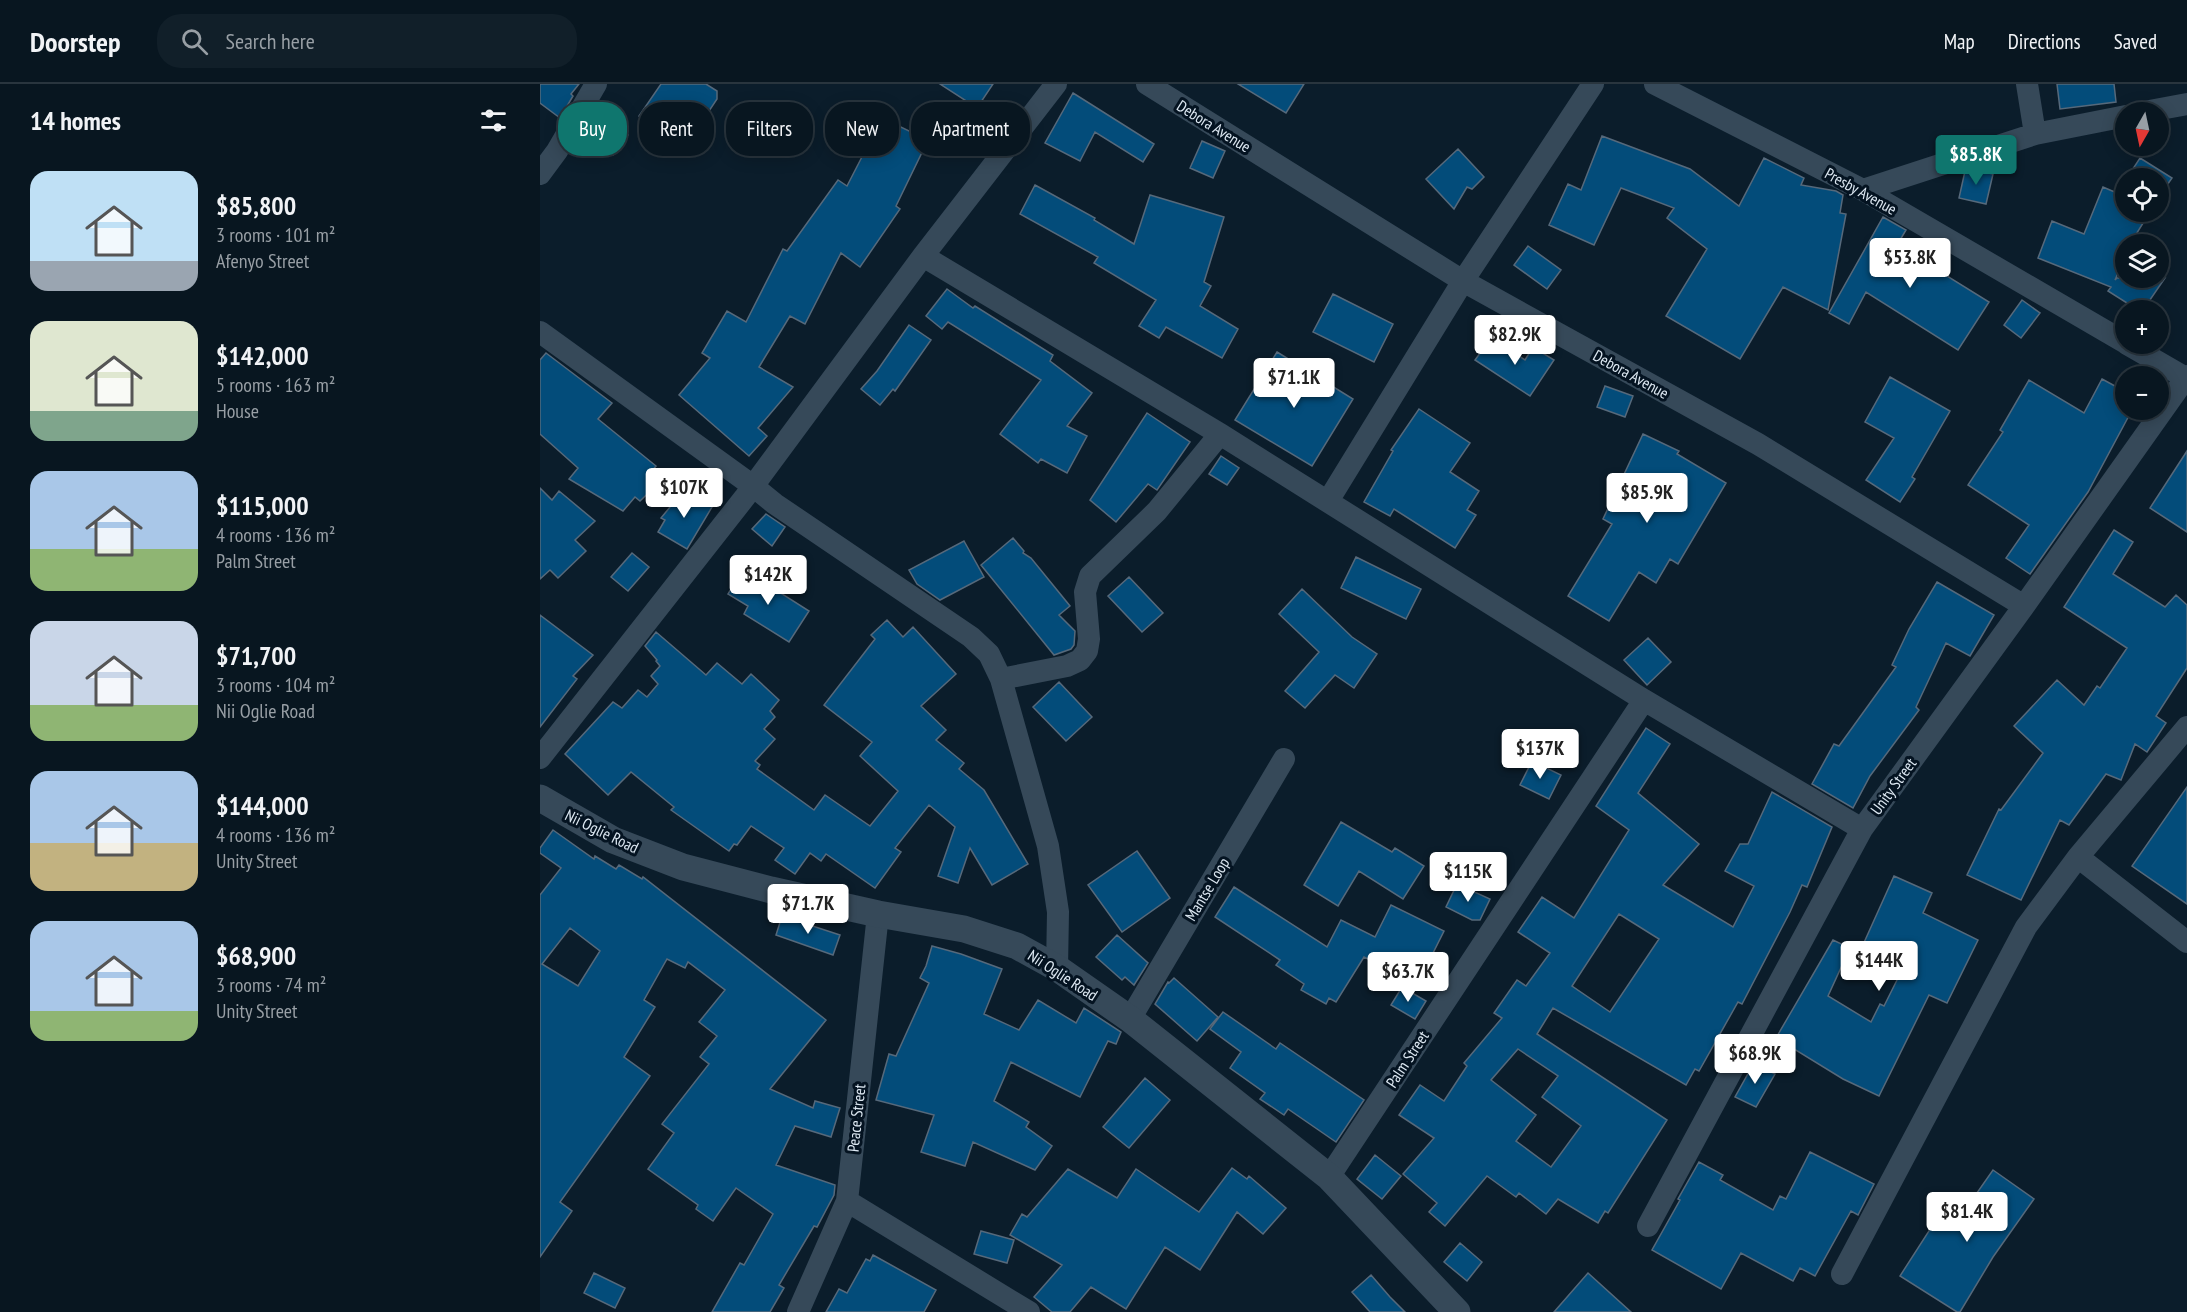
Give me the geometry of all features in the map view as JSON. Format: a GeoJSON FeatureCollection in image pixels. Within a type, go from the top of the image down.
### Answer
{"type":"FeatureCollection","features":[{"type":"Feature","properties":{"kind":"street"},"geometry":{"type":"LineString","coordinates":[[540,174],[557,151],[596,84]]}},
{"type":"Feature","properties":{"kind":"street"},"geometry":{"type":"LineString","coordinates":[[540,758],[753,486],[923,256],[1056,84]]}},
{"type":"Feature","properties":{"kind":"street","name":"Debora Avenue"},"geometry":{"type":"LineString","coordinates":[[1147,84],[1463,281],[1758,444],[2024,606]]}},
{"type":"Feature","properties":{"kind":"street"},"geometry":{"type":"LineString","coordinates":[[1328,501],[1463,281],[1593,84]]}},
{"type":"Feature","properties":{"kind":"street","name":"Presby Avenue"},"geometry":{"type":"LineString","coordinates":[[1654,84],[1863,190],[2115,337]]}},
{"type":"Feature","properties":{"kind":"street"},"geometry":{"type":"LineString","coordinates":[[2027,84],[2035,134]]}},
{"type":"Feature","properties":{"kind":"street"},"geometry":{"type":"LineString","coordinates":[[2169,107],[2187,104]]}},
{"type":"Feature","properties":{"kind":"street"},"geometry":{"type":"LineString","coordinates":[[1863,190],[2035,134],[2115,118]]}},
{"type":"Feature","properties":{"kind":"street"},"geometry":{"type":"LineString","coordinates":[[923,256],[1220,434],[1644,700],[1862,829]]}},
{"type":"Feature","properties":{"kind":"street"},"geometry":{"type":"LineString","coordinates":[[540,332],[775,504],[972,637],[989,654],[1001,679],[1048,846],[1058,912],[1057,968]]}},
{"type":"Feature","properties":{"kind":"street","name":"Presby Avenue"},"geometry":{"type":"LineString","coordinates":[[2146,354],[2187,377]]}},
{"type":"Feature","properties":{"kind":"street","name":"Unity Street"},"geometry":{"type":"LineString","coordinates":[[1648,1226],[1862,829],[2187,377]]}},
{"type":"Feature","properties":{"kind":"street"},"geometry":{"type":"LineString","coordinates":[[1001,679],[1067,666],[1080,660],[1087,651],[1089,639],[1085,592],[1090,576],[1157,511],[1220,434]]}},
{"type":"Feature","properties":{"kind":"street","name":"Palm Street"},"geometry":{"type":"LineString","coordinates":[[1329,1177],[1644,700]]}},
{"type":"Feature","properties":{"kind":"street"},"geometry":{"type":"LineString","coordinates":[[1842,1274],[2026,927],[2078,857],[2187,727]]}},
{"type":"Feature","properties":{"kind":"street","name":"Mantse Loop"},"geometry":{"type":"LineString","coordinates":[[1130,1019],[1284,759]]}},
{"type":"Feature","properties":{"kind":"street","name":"Nii Oglie Road"},"geometry":{"type":"LineString","coordinates":[[540,798],[613,840],[683,867],[878,914],[964,929],[1017,946],[1057,968],[1130,1019],[1329,1177],[1457,1312]]}},
{"type":"Feature","properties":{"kind":"street"},"geometry":{"type":"LineString","coordinates":[[2078,857],[2187,942]]}},
{"type":"Feature","properties":{"kind":"street","name":"Peace Street"},"geometry":{"type":"LineString","coordinates":[[798,1312],[848,1202],[878,914]]}},
{"type":"Feature","properties":{"kind":"street"},"geometry":{"type":"LineString","coordinates":[[848,1202],[1029,1312]]}},
{"type":"Feature","properties":{"kind":"building"},"geometry":{"type":"Polygon","coordinates":[[[540,84],[579,84],[571,94],[573,96],[569,102],[558,102],[558,116],[540,103],[540,84]]]}},
{"type":"Feature","properties":{"kind":"building"},"geometry":{"type":"Polygon","coordinates":[[[661,84],[706,84],[717,91],[717,99],[714,104],[649,102],[661,84]]]}},
{"type":"Feature","properties":{"kind":"building"},"geometry":{"type":"Polygon","coordinates":[[[940,84],[993,84],[981,102],[968,102],[940,84]]]}},
{"type":"Feature","properties":{"kind":"building"},"geometry":{"type":"Polygon","coordinates":[[[1238,84],[1304,84],[1286,113],[1238,84]]]}},
{"type":"Feature","properties":{"kind":"building"},"geometry":{"type":"Polygon","coordinates":[[[2057,84],[2114,84],[2116,102],[2060,109],[2057,84]]]}},
{"type":"Feature","properties":{"kind":"building"},"geometry":{"type":"Polygon","coordinates":[[[1073,93],[1154,144],[1143,162],[1095,132],[1080,161],[1045,143],[1073,93]]]}},
{"type":"Feature","properties":{"kind":"building"},"geometry":{"type":"Polygon","coordinates":[[[899,126],[911,132],[911,156],[920,156],[896,206],[900,209],[860,267],[841,253],[805,324],[790,316],[759,367],[793,387],[758,428],[767,436],[749,456],[679,395],[710,358],[702,353],[727,311],[746,322],[783,249],[787,251],[838,180],[847,186],[862,156],[899,156],[899,126]]]}},
{"type":"Feature","properties":{"kind":"building"},"geometry":{"type":"Polygon","coordinates":[[[1602,136],[1690,169],[1739,206],[1764,158],[1804,178],[1801,185],[1836,191],[1843,195],[1840,213],[1846,214],[1828,310],[1783,287],[1740,359],[1666,316],[1707,249],[1667,218],[1674,208],[1621,188],[1594,245],[1549,225],[1568,184],[1581,190],[1602,136]]]}},
{"type":"Feature","properties":{"kind":"building"},"geometry":{"type":"Polygon","coordinates":[[[1202,141],[1225,151],[1213,178],[1190,168],[1202,141]]]}},
{"type":"Feature","properties":{"kind":"building"},"geometry":{"type":"Polygon","coordinates":[[[1458,149],[1484,177],[1472,189],[1467,187],[1454,209],[1426,179],[1458,149]]]}},
{"type":"Feature","properties":{"kind":"building"},"geometry":{"type":"Polygon","coordinates":[[[2140,158],[2156,168],[2134,168],[2140,158]]]}},
{"type":"Feature","properties":{"kind":"building"},"geometry":{"type":"Polygon","coordinates":[[[1970,169],[1993,174],[1986,204],[1959,198],[1965,171],[1970,169]]]}},
{"type":"Feature","properties":{"kind":"building"},"geometry":{"type":"Polygon","coordinates":[[[1035,185],[1095,218],[1094,220],[1134,244],[1150,195],[1224,217],[1204,282],[1211,286],[1200,306],[1238,329],[1222,358],[1166,327],[1159,338],[1139,326],[1156,300],[1094,263],[1098,257],[1020,214],[1035,185]]]}},
{"type":"Feature","properties":{"kind":"building"},"geometry":{"type":"Polygon","coordinates":[[[2103,187],[2115,192],[2115,222],[2144,222],[2136,234],[2115,234],[2115,288],[2158,288],[2150,300],[2122,300],[2108,291],[2111,287],[2038,258],[2052,221],[2084,234],[2103,187]]]}},
{"type":"Feature","properties":{"kind":"building"},"geometry":{"type":"Polygon","coordinates":[[[1883,217],[1906,230],[1897,245],[1989,302],[1958,350],[1866,292],[1849,324],[1829,313],[1883,217]]]}},
{"type":"Feature","properties":{"kind":"building"},"geometry":{"type":"Polygon","coordinates":[[[1528,246],[1561,270],[1547,289],[1514,265],[1528,246]]]}},
{"type":"Feature","properties":{"kind":"building"},"geometry":{"type":"Polygon","coordinates":[[[947,289],[973,308],[975,306],[1053,355],[1050,361],[1092,393],[1067,426],[1087,436],[1067,473],[1041,459],[1038,463],[1000,434],[1041,380],[948,322],[942,329],[926,316],[947,289]]]}},
{"type":"Feature","properties":{"kind":"building"},"geometry":{"type":"Polygon","coordinates":[[[1333,294],[1393,324],[1374,362],[1313,332],[1333,294]]]}},
{"type":"Feature","properties":{"kind":"building"},"geometry":{"type":"Polygon","coordinates":[[[2022,300],[2040,313],[2021,338],[2004,325],[2022,300]]]}},
{"type":"Feature","properties":{"kind":"building"},"geometry":{"type":"Polygon","coordinates":[[[909,325],[931,340],[895,391],[893,389],[880,405],[861,389],[877,371],[909,325]]]}},
{"type":"Feature","properties":{"kind":"building"},"geometry":{"type":"Polygon","coordinates":[[[1491,338],[1525,360],[1533,347],[1554,360],[1530,396],[1475,360],[1491,338]]]}},
{"type":"Feature","properties":{"kind":"building"},"geometry":{"type":"Polygon","coordinates":[[[1277,352],[1353,399],[1312,466],[1235,420],[1277,352]]]}},
{"type":"Feature","properties":{"kind":"building"},"geometry":{"type":"Polygon","coordinates":[[[546,353],[612,403],[598,419],[656,466],[652,471],[664,478],[640,501],[635,497],[623,511],[569,479],[578,468],[540,434],[540,360],[546,353]]]}},
{"type":"Feature","properties":{"kind":"building"},"geometry":{"type":"Polygon","coordinates":[[[1890,377],[1950,411],[1912,477],[1915,479],[1900,502],[1866,480],[1894,438],[1865,422],[1890,377]]]}},
{"type":"Feature","properties":{"kind":"building"},"geometry":{"type":"Polygon","coordinates":[[[2102,379],[2115,386],[2115,420],[2127,420],[2088,492],[2030,574],[2006,558],[2029,525],[1968,485],[2003,432],[2000,430],[2029,380],[2084,413],[2102,379]]]}},
{"type":"Feature","properties":{"kind":"building"},"geometry":{"type":"Polygon","coordinates":[[[1605,386],[1633,396],[1625,417],[1597,407],[1605,386]]]}},
{"type":"Feature","properties":{"kind":"building"},"geometry":{"type":"Polygon","coordinates":[[[1419,409],[1470,443],[1450,472],[1479,491],[1467,510],[1476,515],[1455,548],[1394,509],[1390,516],[1364,502],[1393,451],[1391,450],[1419,409]]]}},
{"type":"Feature","properties":{"kind":"building"},"geometry":{"type":"Polygon","coordinates":[[[1147,413],[1190,442],[1157,490],[1148,484],[1116,522],[1090,500],[1147,413]]]}},
{"type":"Feature","properties":{"kind":"building"},"geometry":{"type":"Polygon","coordinates":[[[1643,434],[1679,451],[1677,454],[1726,483],[1678,564],[1670,559],[1656,583],[1639,572],[1609,621],[1568,596],[1612,524],[1603,519],[1643,434]]]}},
{"type":"Feature","properties":{"kind":"building"},"geometry":{"type":"Polygon","coordinates":[[[2187,451],[2187,532],[2150,508],[2187,451]]]}},
{"type":"Feature","properties":{"kind":"building"},"geometry":{"type":"Polygon","coordinates":[[[1221,456],[1239,468],[1227,485],[1209,474],[1221,456]]]}},
{"type":"Feature","properties":{"kind":"building"},"geometry":{"type":"Polygon","coordinates":[[[540,488],[552,500],[559,491],[595,521],[575,540],[586,551],[558,578],[550,570],[540,579],[540,488]]]}},
{"type":"Feature","properties":{"kind":"building"},"geometry":{"type":"Polygon","coordinates":[[[684,490],[712,507],[687,549],[658,532],[665,520],[661,518],[684,490]]]}},
{"type":"Feature","properties":{"kind":"building"},"geometry":{"type":"Polygon","coordinates":[[[766,514],[785,527],[772,546],[752,529],[766,514]]]}},
{"type":"Feature","properties":{"kind":"building"},"geometry":{"type":"Polygon","coordinates":[[[2114,530],[2133,542],[2113,574],[2165,607],[2176,595],[2187,605],[2187,668],[2156,716],[2166,723],[2147,752],[2135,744],[2121,780],[2106,774],[2069,825],[2060,820],[2021,900],[1967,875],[1999,809],[2001,810],[2043,753],[2014,726],[2057,680],[2084,705],[2097,686],[2100,688],[2127,648],[2064,607],[2114,530]]]}},
{"type":"Feature","properties":{"kind":"building"},"geometry":{"type":"Polygon","coordinates":[[[1013,538],[1024,551],[1023,553],[1031,558],[1070,606],[1059,615],[1075,631],[1074,645],[1071,649],[1054,655],[981,565],[1013,538]]]}},
{"type":"Feature","properties":{"kind":"building"},"geometry":{"type":"Polygon","coordinates":[[[964,541],[984,577],[940,600],[917,584],[909,570],[964,541]]]}},
{"type":"Feature","properties":{"kind":"building"},"geometry":{"type":"Polygon","coordinates":[[[632,553],[649,567],[628,591],[611,577],[632,553]]]}},
{"type":"Feature","properties":{"kind":"building"},"geometry":{"type":"Polygon","coordinates":[[[1356,557],[1421,589],[1406,619],[1341,588],[1356,557]]]}},
{"type":"Feature","properties":{"kind":"building"},"geometry":{"type":"Polygon","coordinates":[[[743,569],[809,611],[789,642],[744,614],[748,606],[728,594],[743,569]]]}},
{"type":"Feature","properties":{"kind":"building"},"geometry":{"type":"Polygon","coordinates":[[[1129,577],[1163,613],[1142,632],[1108,596],[1129,577]]]}},
{"type":"Feature","properties":{"kind":"building"},"geometry":{"type":"Polygon","coordinates":[[[1937,582],[1994,615],[1970,656],[1946,643],[1916,707],[1919,710],[1870,776],[1853,808],[1812,784],[1834,744],[1839,746],[1896,667],[1892,665],[1909,629],[1937,582]]]}},
{"type":"Feature","properties":{"kind":"building"},"geometry":{"type":"Polygon","coordinates":[[[1302,589],[1352,637],[1377,654],[1354,688],[1335,675],[1305,708],[1285,691],[1319,652],[1279,614],[1302,589]]]}},
{"type":"Feature","properties":{"kind":"building"},"geometry":{"type":"Polygon","coordinates":[[[540,615],[593,655],[573,676],[577,679],[540,727],[540,615]]]}},
{"type":"Feature","properties":{"kind":"building"},"geometry":{"type":"Polygon","coordinates":[[[887,620],[903,637],[913,627],[956,674],[921,706],[946,730],[936,740],[964,763],[959,769],[984,790],[1028,864],[992,885],[970,848],[958,883],[938,876],[955,827],[929,805],[895,848],[901,852],[875,888],[826,854],[821,861],[810,853],[795,874],[775,860],[784,848],[751,826],[737,845],[734,844],[729,851],[671,810],[674,807],[631,772],[608,795],[565,754],[613,702],[622,708],[638,690],[647,697],[658,684],[651,676],[660,666],[645,646],[656,632],[706,675],[717,663],[742,684],[751,674],[779,700],[770,711],[775,717],[764,729],[775,739],[755,761],[760,765],[757,769],[814,810],[825,795],[870,826],[898,791],[860,756],[872,742],[824,705],[875,639],[871,635],[887,620]]]}},
{"type":"Feature","properties":{"kind":"building"},"geometry":{"type":"Polygon","coordinates":[[[1648,638],[1671,662],[1647,685],[1624,660],[1648,638]]]}},
{"type":"Feature","properties":{"kind":"building"},"geometry":{"type":"Polygon","coordinates":[[[1059,682],[1092,717],[1066,741],[1033,707],[1059,682]]]}},
{"type":"Feature","properties":{"kind":"building"},"geometry":{"type":"Polygon","coordinates":[[[1646,728],[1670,744],[1638,793],[1699,844],[1663,885],[1733,927],[1754,886],[1725,871],[1740,844],[1748,844],[1772,792],[1832,827],[1807,887],[1802,885],[1742,1004],[1738,1002],[1699,1071],[1695,1069],[1686,1085],[1553,1008],[1537,1034],[1667,1120],[1608,1213],[1605,1211],[1598,1223],[1558,1199],[1546,1214],[1519,1193],[1516,1197],[1487,1176],[1445,1226],[1429,1212],[1437,1203],[1403,1174],[1434,1138],[1399,1115],[1420,1085],[1444,1101],[1467,1066],[1464,1063],[1502,1018],[1494,1013],[1517,980],[1526,986],[1550,953],[1518,932],[1542,897],[1574,918],[1629,830],[1596,806],[1646,728]],[[1619,914],[1572,986],[1610,1012],[1659,939],[1619,914]],[[1518,1049],[1491,1080],[1536,1115],[1516,1141],[1551,1167],[1581,1126],[1542,1097],[1558,1076],[1518,1049]]]}},
{"type":"Feature","properties":{"kind":"building"},"geometry":{"type":"Polygon","coordinates":[[[1532,761],[1561,775],[1549,799],[1520,785],[1532,761]]]}},
{"type":"Feature","properties":{"kind":"building"},"geometry":{"type":"Polygon","coordinates":[[[2187,787],[2187,904],[2132,866],[2187,787]]]}},
{"type":"Feature","properties":{"kind":"building"},"geometry":{"type":"Polygon","coordinates":[[[1341,822],[1392,852],[1395,848],[1424,866],[1403,899],[1359,871],[1338,906],[1304,885],[1341,822]]]}},
{"type":"Feature","properties":{"kind":"building"},"geometry":{"type":"Polygon","coordinates":[[[553,830],[594,859],[595,856],[616,869],[619,865],[642,879],[643,877],[826,1020],[770,1089],[813,1108],[815,1101],[840,1108],[831,1137],[795,1126],[776,1165],[835,1185],[834,1195],[817,1227],[814,1226],[779,1285],[784,1288],[770,1312],[712,1312],[740,1263],[744,1265],[773,1214],[736,1188],[713,1221],[696,1209],[698,1205],[648,1169],[674,1133],[662,1124],[709,1064],[700,1057],[717,1036],[699,1022],[725,990],[688,962],[685,968],[667,959],[644,1000],[655,1007],[624,1057],[650,1076],[560,1202],[572,1211],[540,1257],[540,895],[561,868],[540,853],[540,848],[553,830]],[[570,928],[542,964],[578,986],[600,951],[570,928]]]}},
{"type":"Feature","properties":{"kind":"building"},"geometry":{"type":"Polygon","coordinates":[[[1137,851],[1170,898],[1122,932],[1088,885],[1137,851]]]}},
{"type":"Feature","properties":{"kind":"building"},"geometry":{"type":"Polygon","coordinates":[[[1894,876],[1932,893],[1923,913],[1978,940],[1947,1003],[1929,995],[1879,1096],[1843,1079],[1776,1038],[1833,940],[1850,948],[1828,996],[1871,1022],[1880,1004],[1884,1006],[1907,960],[1862,947],[1894,876]]]}},
{"type":"Feature","properties":{"kind":"building"},"geometry":{"type":"Polygon","coordinates":[[[1457,884],[1490,899],[1480,920],[1472,920],[1446,907],[1457,884]]]}},
{"type":"Feature","properties":{"kind":"building"},"geometry":{"type":"Polygon","coordinates":[[[1234,887],[1327,947],[1341,920],[1375,937],[1391,905],[1444,931],[1418,983],[1364,957],[1336,1002],[1329,998],[1326,1004],[1301,990],[1304,984],[1276,965],[1280,960],[1215,917],[1234,887]]]}},
{"type":"Feature","properties":{"kind":"building"},"geometry":{"type":"Polygon","coordinates":[[[782,916],[840,935],[833,955],[776,935],[782,916]]]}},
{"type":"Feature","properties":{"kind":"building"},"geometry":{"type":"Polygon","coordinates":[[[1117,935],[1148,963],[1134,985],[1125,977],[1122,980],[1096,957],[1117,935]]]}},
{"type":"Feature","properties":{"kind":"building"},"geometry":{"type":"Polygon","coordinates":[[[932,946],[1002,969],[984,1014],[1019,1030],[1038,1000],[1076,1023],[1084,1008],[1121,1032],[1116,1044],[1108,1041],[1080,1097],[1011,1062],[994,1101],[1029,1122],[1026,1127],[1052,1146],[1035,1170],[973,1142],[965,1166],[921,1152],[934,1115],[876,1100],[889,1054],[896,1056],[929,983],[920,978],[932,946]]]}},
{"type":"Feature","properties":{"kind":"building"},"geometry":{"type":"Polygon","coordinates":[[[1174,978],[1218,1017],[1197,1041],[1155,1004],[1168,982],[1174,978]]]}},
{"type":"Feature","properties":{"kind":"building"},"geometry":{"type":"Polygon","coordinates":[[[1402,987],[1426,1001],[1415,1019],[1391,1005],[1402,987]]]}},
{"type":"Feature","properties":{"kind":"building"},"geometry":{"type":"Polygon","coordinates":[[[1223,1012],[1276,1049],[1280,1043],[1364,1100],[1336,1142],[1288,1109],[1284,1115],[1260,1099],[1265,1093],[1230,1068],[1241,1052],[1210,1029],[1223,1012]]]}},
{"type":"Feature","properties":{"kind":"building"},"geometry":{"type":"Polygon","coordinates":[[[1754,1063],[1775,1074],[1756,1107],[1735,1097],[1754,1063]]]}},
{"type":"Feature","properties":{"kind":"building"},"geometry":{"type":"Polygon","coordinates":[[[1145,1078],[1170,1100],[1129,1148],[1103,1127],[1145,1078]]]}},
{"type":"Feature","properties":{"kind":"building"},"geometry":{"type":"Polygon","coordinates":[[[1810,1152],[1874,1184],[1858,1215],[1851,1211],[1815,1276],[1800,1268],[1793,1281],[1741,1253],[1721,1289],[1652,1250],[1699,1162],[1723,1175],[1720,1180],[1773,1210],[1780,1196],[1786,1199],[1810,1152]]]}},
{"type":"Feature","properties":{"kind":"building"},"geometry":{"type":"Polygon","coordinates":[[[1375,1155],[1401,1176],[1382,1199],[1357,1179],[1375,1155]]]}},
{"type":"Feature","properties":{"kind":"building"},"geometry":{"type":"Polygon","coordinates":[[[1232,1168],[1247,1179],[1249,1176],[1286,1208],[1263,1234],[1237,1212],[1200,1270],[1165,1247],[1126,1309],[1091,1287],[1070,1312],[1052,1312],[1034,1297],[1062,1265],[1010,1235],[1022,1214],[1027,1217],[1068,1169],[1117,1198],[1136,1169],[1199,1212],[1232,1168]]]}},
{"type":"Feature","properties":{"kind":"building"},"geometry":{"type":"Polygon","coordinates":[[[1993,1170],[2034,1199],[1993,1257],[1960,1312],[1957,1312],[1900,1276],[1936,1220],[1951,1230],[1993,1170]]]}},
{"type":"Feature","properties":{"kind":"building"},"geometry":{"type":"Polygon","coordinates":[[[981,1231],[1014,1240],[1007,1263],[974,1254],[981,1231]]]}},
{"type":"Feature","properties":{"kind":"building"},"geometry":{"type":"Polygon","coordinates":[[[1460,1243],[1482,1262],[1467,1281],[1444,1262],[1460,1243]]]}},
{"type":"Feature","properties":{"kind":"building"},"geometry":{"type":"Polygon","coordinates":[[[873,1255],[936,1290],[924,1312],[826,1312],[839,1289],[847,1293],[866,1259],[870,1261],[873,1255]]]}},
{"type":"Feature","properties":{"kind":"building"},"geometry":{"type":"Polygon","coordinates":[[[594,1273],[625,1288],[615,1308],[584,1293],[594,1273]]]}},
{"type":"Feature","properties":{"kind":"building"},"geometry":{"type":"Polygon","coordinates":[[[1588,1273],[1631,1312],[1554,1312],[1588,1273]]]}},
{"type":"Feature","properties":{"kind":"building"},"geometry":{"type":"Polygon","coordinates":[[[1371,1275],[1405,1312],[1370,1312],[1352,1292],[1371,1275]]]}}]}
